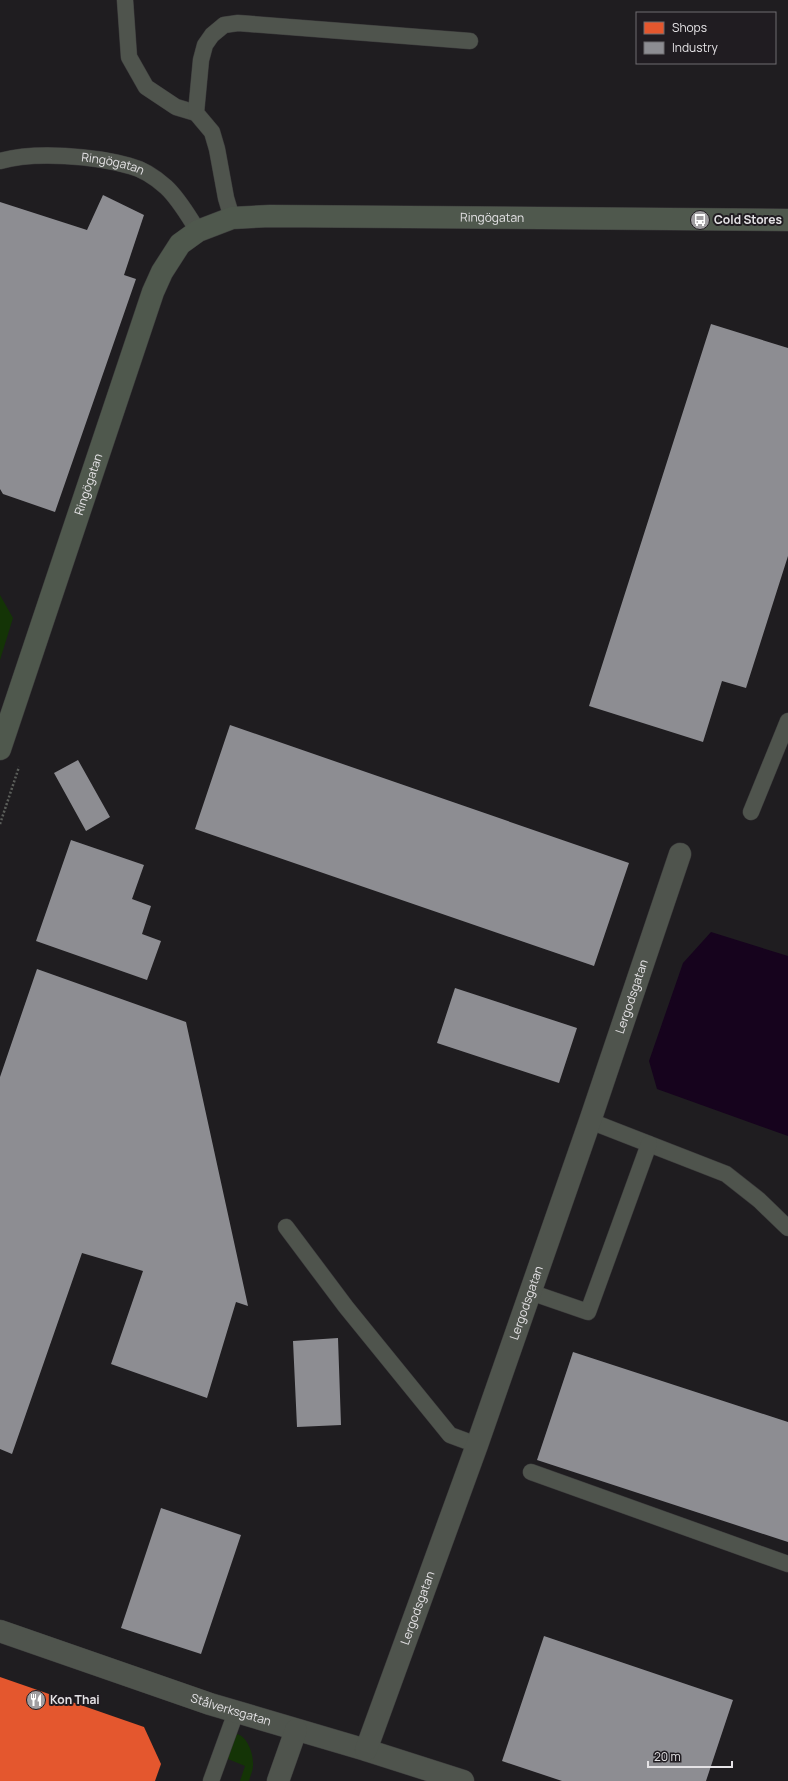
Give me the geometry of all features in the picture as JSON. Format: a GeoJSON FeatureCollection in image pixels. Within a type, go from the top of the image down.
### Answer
{"type":"FeatureCollection","features":[{"type":"Feature","properties":{"kind":"street","name":"Ringögatan"},"geometry":{"type":"LineString","coordinates":[[0,749],[153,292],[162,272],[180,244],[198,231],[232,218],[270,216],[788,220]]}},
{"type":"Feature","properties":{"kind":"street","name":"Lergodsgatan"},"geometry":{"type":"LineString","coordinates":[[366,1750],[477,1445],[590,1121],[680,854]]}},
{"type":"Feature","properties":{"kind":"street","name":"Stålverksgatan"},"geometry":{"type":"LineString","coordinates":[[0,1631],[236,1712],[366,1750],[463,1781]]}},
{"type":"Feature","properties":{"kind":"street"},"geometry":{"type":"LineString","coordinates":[[278,1781],[296,1730]]}},
{"type":"Feature","properties":{"kind":"lane"},"geometry":{"type":"LineString","coordinates":[[125,0],[129,56],[146,87],[176,107],[196,113],[212,132],[217,149],[226,198],[232,218]]}},
{"type":"Feature","properties":{"kind":"lane"},"geometry":{"type":"LineString","coordinates":[[196,113],[201,60],[205,45],[212,35],[224,25],[238,23],[470,41]]}},
{"type":"Feature","properties":{"kind":"lane","name":"Ringögatan"},"geometry":{"type":"LineString","coordinates":[[0,161],[12,157],[50,156],[96,160],[131,166],[151,176],[167,188],[198,231]]}},
{"type":"Feature","properties":{"kind":"lane"},"geometry":{"type":"LineString","coordinates":[[751,812],[788,721]]}},
{"type":"Feature","properties":{"kind":"lane"},"geometry":{"type":"LineString","coordinates":[[590,1121],[726,1174],[759,1200],[788,1228]]}},
{"type":"Feature","properties":{"kind":"lane"},"geometry":{"type":"LineString","coordinates":[[530,1292],[588,1312],[648,1144]]}},
{"type":"Feature","properties":{"kind":"lane"},"geometry":{"type":"LineString","coordinates":[[286,1227],[346,1307],[450,1435],[477,1445]]}},
{"type":"Feature","properties":{"kind":"lane"},"geometry":{"type":"LineString","coordinates":[[531,1472],[788,1564]]}},
{"type":"Feature","properties":{"kind":"lane"},"geometry":{"type":"LineString","coordinates":[[212,1781],[236,1712]]}},
{"type":"Feature","properties":{"kind":"path"},"geometry":{"type":"LineString","coordinates":[[0,824],[20,764]]}},
{"type":"Feature","properties":{"kind":"green space"},"geometry":{"type":"Polygon","coordinates":[[[0,595],[13,618],[0,660],[0,595]]]}},
{"type":"Feature","properties":{"kind":"green space"},"geometry":{"type":"Polygon","coordinates":[[[237,1734],[244,1739],[250,1747],[253,1768],[249,1781],[240,1781],[245,1766],[228,1759],[233,1738],[237,1734]]]}},
{"type":"Feature","properties":{"kind":"shaded area"},"geometry":{"type":"Polygon","coordinates":[[[711,932],[788,956],[788,1136],[657,1089],[649,1061],[683,963],[711,932]]]}},
{"type":"Feature","properties":{"kind":"building: Shops"},"geometry":{"type":"Polygon","coordinates":[[[0,1677],[144,1727],[161,1764],[155,1781],[0,1781],[0,1677]]]}},
{"type":"Feature","properties":{"kind":"building: Industry"},"geometry":{"type":"Polygon","coordinates":[[[103,195],[144,215],[124,275],[136,279],[55,512],[3,494],[0,489],[0,202],[87,230],[103,195]]]}},
{"type":"Feature","properties":{"kind":"building: Industry"},"geometry":{"type":"Polygon","coordinates":[[[711,324],[788,348],[788,556],[746,688],[722,681],[703,742],[589,706],[711,324]]]}},
{"type":"Feature","properties":{"kind":"building: Industry"},"geometry":{"type":"Polygon","coordinates":[[[230,725],[629,863],[594,966],[195,829],[230,725]]]}},
{"type":"Feature","properties":{"kind":"building: Industry"},"geometry":{"type":"Polygon","coordinates":[[[78,760],[110,817],[86,831],[54,773],[78,760]]]}},
{"type":"Feature","properties":{"kind":"building: Industry"},"geometry":{"type":"Polygon","coordinates":[[[71,840],[144,865],[132,899],[151,906],[142,934],[161,941],[147,980],[36,941],[71,840]]]}},
{"type":"Feature","properties":{"kind":"building: Industry"},"geometry":{"type":"Polygon","coordinates":[[[37,969],[186,1022],[248,1306],[236,1302],[207,1398],[111,1364],[143,1271],[82,1253],[12,1454],[0,1449],[0,1077],[37,969]]]}},
{"type":"Feature","properties":{"kind":"building: Industry"},"geometry":{"type":"Polygon","coordinates":[[[455,988],[577,1028],[559,1083],[437,1043],[455,988]]]}},
{"type":"Feature","properties":{"kind":"building: Industry"},"geometry":{"type":"Polygon","coordinates":[[[338,1338],[341,1425],[297,1427],[293,1341],[338,1338]]]}},
{"type":"Feature","properties":{"kind":"building: Industry"},"geometry":{"type":"Polygon","coordinates":[[[573,1352],[788,1422],[788,1542],[537,1460],[573,1352]]]}},
{"type":"Feature","properties":{"kind":"building: Industry"},"geometry":{"type":"Polygon","coordinates":[[[161,1508],[241,1535],[201,1654],[121,1628],[161,1508]]]}},
{"type":"Feature","properties":{"kind":"building: Industry"},"geometry":{"type":"Polygon","coordinates":[[[544,1636],[733,1700],[706,1781],[562,1781],[502,1761],[544,1636]]]}},
{"type":"Feature","properties":{"kind":"place","name":"Cold Stores"},"geometry":{"type":"Point","coordinates":[700,220]}},
{"type":"Feature","properties":{"kind":"place","name":"Kon Thai"},"geometry":{"type":"Point","coordinates":[36,1700]}}]}
